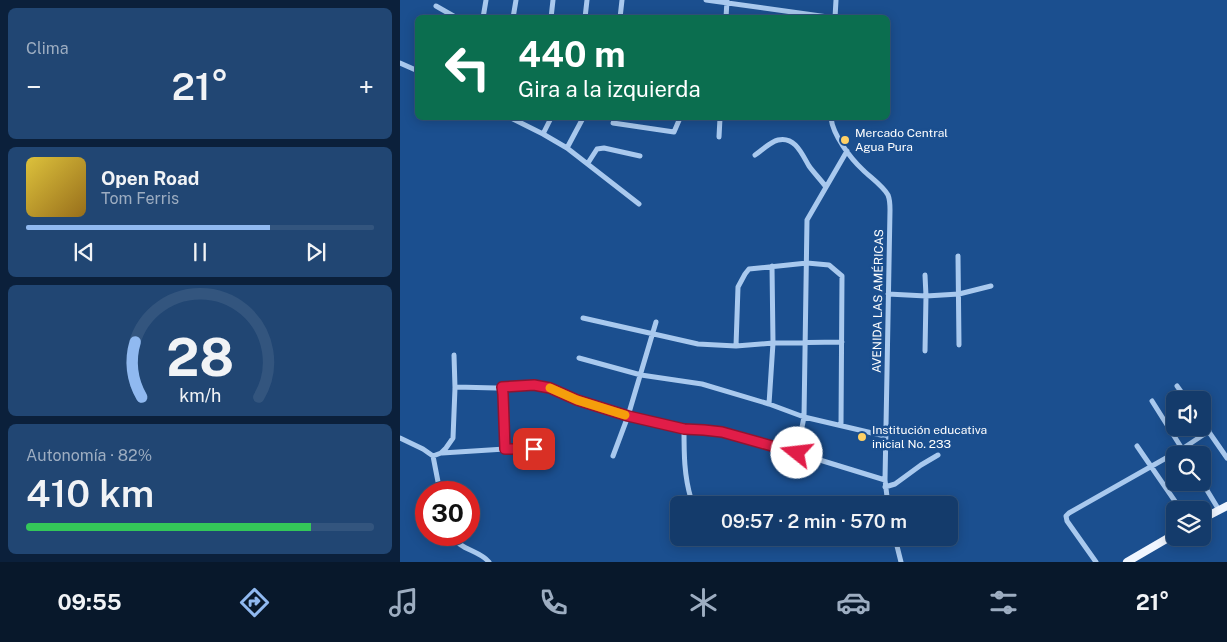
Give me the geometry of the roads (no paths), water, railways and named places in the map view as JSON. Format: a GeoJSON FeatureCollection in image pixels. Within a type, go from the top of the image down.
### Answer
{"type":"FeatureCollection","features":[{"type":"Feature","properties":{"kind":"main road"},"geometry":{"type":"LineString","coordinates":[[1211,514],[1227,506]]}},
{"type":"Feature","properties":{"kind":"main road"},"geometry":{"type":"LineString","coordinates":[[1127,562],[1166,539]]}},
{"type":"Feature","properties":{"kind":"street"},"geometry":{"type":"LineString","coordinates":[[484,15],[486,0]]}},
{"type":"Feature","properties":{"kind":"street"},"geometry":{"type":"LineString","coordinates":[[514,15],[516,0]]}},
{"type":"Feature","properties":{"kind":"street"},"geometry":{"type":"LineString","coordinates":[[551,15],[553,0]]}},
{"type":"Feature","properties":{"kind":"street"},"geometry":{"type":"LineString","coordinates":[[585,15],[587,0]]}},
{"type":"Feature","properties":{"kind":"street"},"geometry":{"type":"LineString","coordinates":[[620,15],[622,0]]}},
{"type":"Feature","properties":{"kind":"street"},"geometry":{"type":"LineString","coordinates":[[706,0],[815,15]]}},
{"type":"Feature","properties":{"kind":"street"},"geometry":{"type":"LineString","coordinates":[[760,7],[761,0]]}},
{"type":"Feature","properties":{"kind":"street"},"geometry":{"type":"LineString","coordinates":[[835,15],[836,0]]}},
{"type":"Feature","properties":{"kind":"street"},"geometry":{"type":"LineString","coordinates":[[726,15],[727,2]]}},
{"type":"Feature","properties":{"kind":"street"},"geometry":{"type":"LineString","coordinates":[[436,6],[452,15]]}},
{"type":"Feature","properties":{"kind":"street"},"geometry":{"type":"LineString","coordinates":[[400,63],[415,70]]}},
{"type":"Feature","properties":{"kind":"street"},"geometry":{"type":"LineString","coordinates":[[517,120],[567,148],[639,204]]}},
{"type":"Feature","properties":{"kind":"street"},"geometry":{"type":"LineString","coordinates":[[542,134],[550,120]]}},
{"type":"Feature","properties":{"kind":"street"},"geometry":{"type":"LineString","coordinates":[[567,148],[582,120]]}},
{"type":"Feature","properties":{"kind":"street"},"geometry":{"type":"LineString","coordinates":[[613,123],[674,132],[679,120]]}},
{"type":"Feature","properties":{"kind":"street"},"geometry":{"type":"LineString","coordinates":[[719,137],[720,120]]}},
{"type":"Feature","properties":{"kind":"street","name":"AVENIDA LAS AMÉRICAS"},"geometry":{"type":"LineString","coordinates":[[831,120],[837,136],[847,151],[862,170],[889,197],[885,436],[886,496]]}},
{"type":"Feature","properties":{"kind":"street"},"geometry":{"type":"LineString","coordinates":[[755,156],[771,143],[778,140],[787,141],[801,151],[810,167],[826,187]]}},
{"type":"Feature","properties":{"kind":"street"},"geometry":{"type":"LineString","coordinates":[[588,163],[597,149],[604,148],[640,156]]}},
{"type":"Feature","properties":{"kind":"street"},"geometry":{"type":"LineString","coordinates":[[797,453],[804,417],[807,220],[847,151]]}},
{"type":"Feature","properties":{"kind":"street"},"geometry":{"type":"LineString","coordinates":[[958,256],[959,345]]}},
{"type":"Feature","properties":{"kind":"street"},"geometry":{"type":"LineString","coordinates":[[736,346],[739,283],[749,269],[807,263],[829,265],[842,276],[841,425]]}},
{"type":"Feature","properties":{"kind":"street"},"geometry":{"type":"LineString","coordinates":[[769,404],[773,343],[772,266]]}},
{"type":"Feature","properties":{"kind":"street"},"geometry":{"type":"LineString","coordinates":[[925,275],[926,351]]}},
{"type":"Feature","properties":{"kind":"street"},"geometry":{"type":"LineString","coordinates":[[888,294],[926,296],[958,294],[991,286]]}},
{"type":"Feature","properties":{"kind":"street"},"geometry":{"type":"LineString","coordinates":[[583,318],[713,346],[842,342]]}},
{"type":"Feature","properties":{"kind":"street"},"geometry":{"type":"LineString","coordinates":[[613,456],[628,416],[656,322]]}},
{"type":"Feature","properties":{"kind":"street"},"geometry":{"type":"LineString","coordinates":[[441,453],[453,438],[454,354]]}},
{"type":"Feature","properties":{"kind":"street"},"geometry":{"type":"LineString","coordinates":[[579,358],[641,375],[702,384],[769,404],[804,417],[885,436]]}},
{"type":"Feature","properties":{"kind":"street"},"geometry":{"type":"LineString","coordinates":[[455,388],[534,385],[550,388],[577,400],[628,416],[684,429],[722,432],[885,480]]}},
{"type":"Feature","properties":{"kind":"street"},"geometry":{"type":"LineString","coordinates":[[1177,386],[1181,391]]}},
{"type":"Feature","properties":{"kind":"street"},"geometry":{"type":"LineString","coordinates":[[502,387],[505,449]]}},
{"type":"Feature","properties":{"kind":"street"},"geometry":{"type":"LineString","coordinates":[[1152,401],[1180,446]]}},
{"type":"Feature","properties":{"kind":"street"},"geometry":{"type":"LineString","coordinates":[[684,429],[684,458],[690,496]]}},
{"type":"Feature","properties":{"kind":"street"},"geometry":{"type":"LineString","coordinates":[[1211,433],[1227,458]]}},
{"type":"Feature","properties":{"kind":"street"},"geometry":{"type":"LineString","coordinates":[[1187,446],[1202,436]]}},
{"type":"Feature","properties":{"kind":"street"},"geometry":{"type":"LineString","coordinates":[[400,438],[423,448],[433,456],[438,481]]}},
{"type":"Feature","properties":{"kind":"street"},"geometry":{"type":"LineString","coordinates":[[1137,446],[1175,501]]}},
{"type":"Feature","properties":{"kind":"street"},"geometry":{"type":"LineString","coordinates":[[433,456],[441,453],[534,449]]}},
{"type":"Feature","properties":{"kind":"street"},"geometry":{"type":"LineString","coordinates":[[885,487],[896,484],[921,465],[938,456]]}},
{"type":"Feature","properties":{"kind":"street"},"geometry":{"type":"LineString","coordinates":[[1096,562],[1067,521],[1066,516],[1085,503],[1166,458]]}},
{"type":"Feature","properties":{"kind":"street"},"geometry":{"type":"LineString","coordinates":[[1207,491],[1219,510]]}},
{"type":"Feature","properties":{"kind":"street"},"geometry":{"type":"LineString","coordinates":[[464,546],[490,562]]}},
{"type":"Feature","properties":{"kind":"street"},"geometry":{"type":"LineString","coordinates":[[897,546],[901,562]]}},
{"type":"Feature","properties":{"kind":"place","name":"Mercado Central Agua Pura"},"geometry":{"type":"Point","coordinates":[845,140]}},
{"type":"Feature","properties":{"kind":"place","name":"Institución educativa inicial No. 233"},"geometry":{"type":"Point","coordinates":[862,437]}}]}
